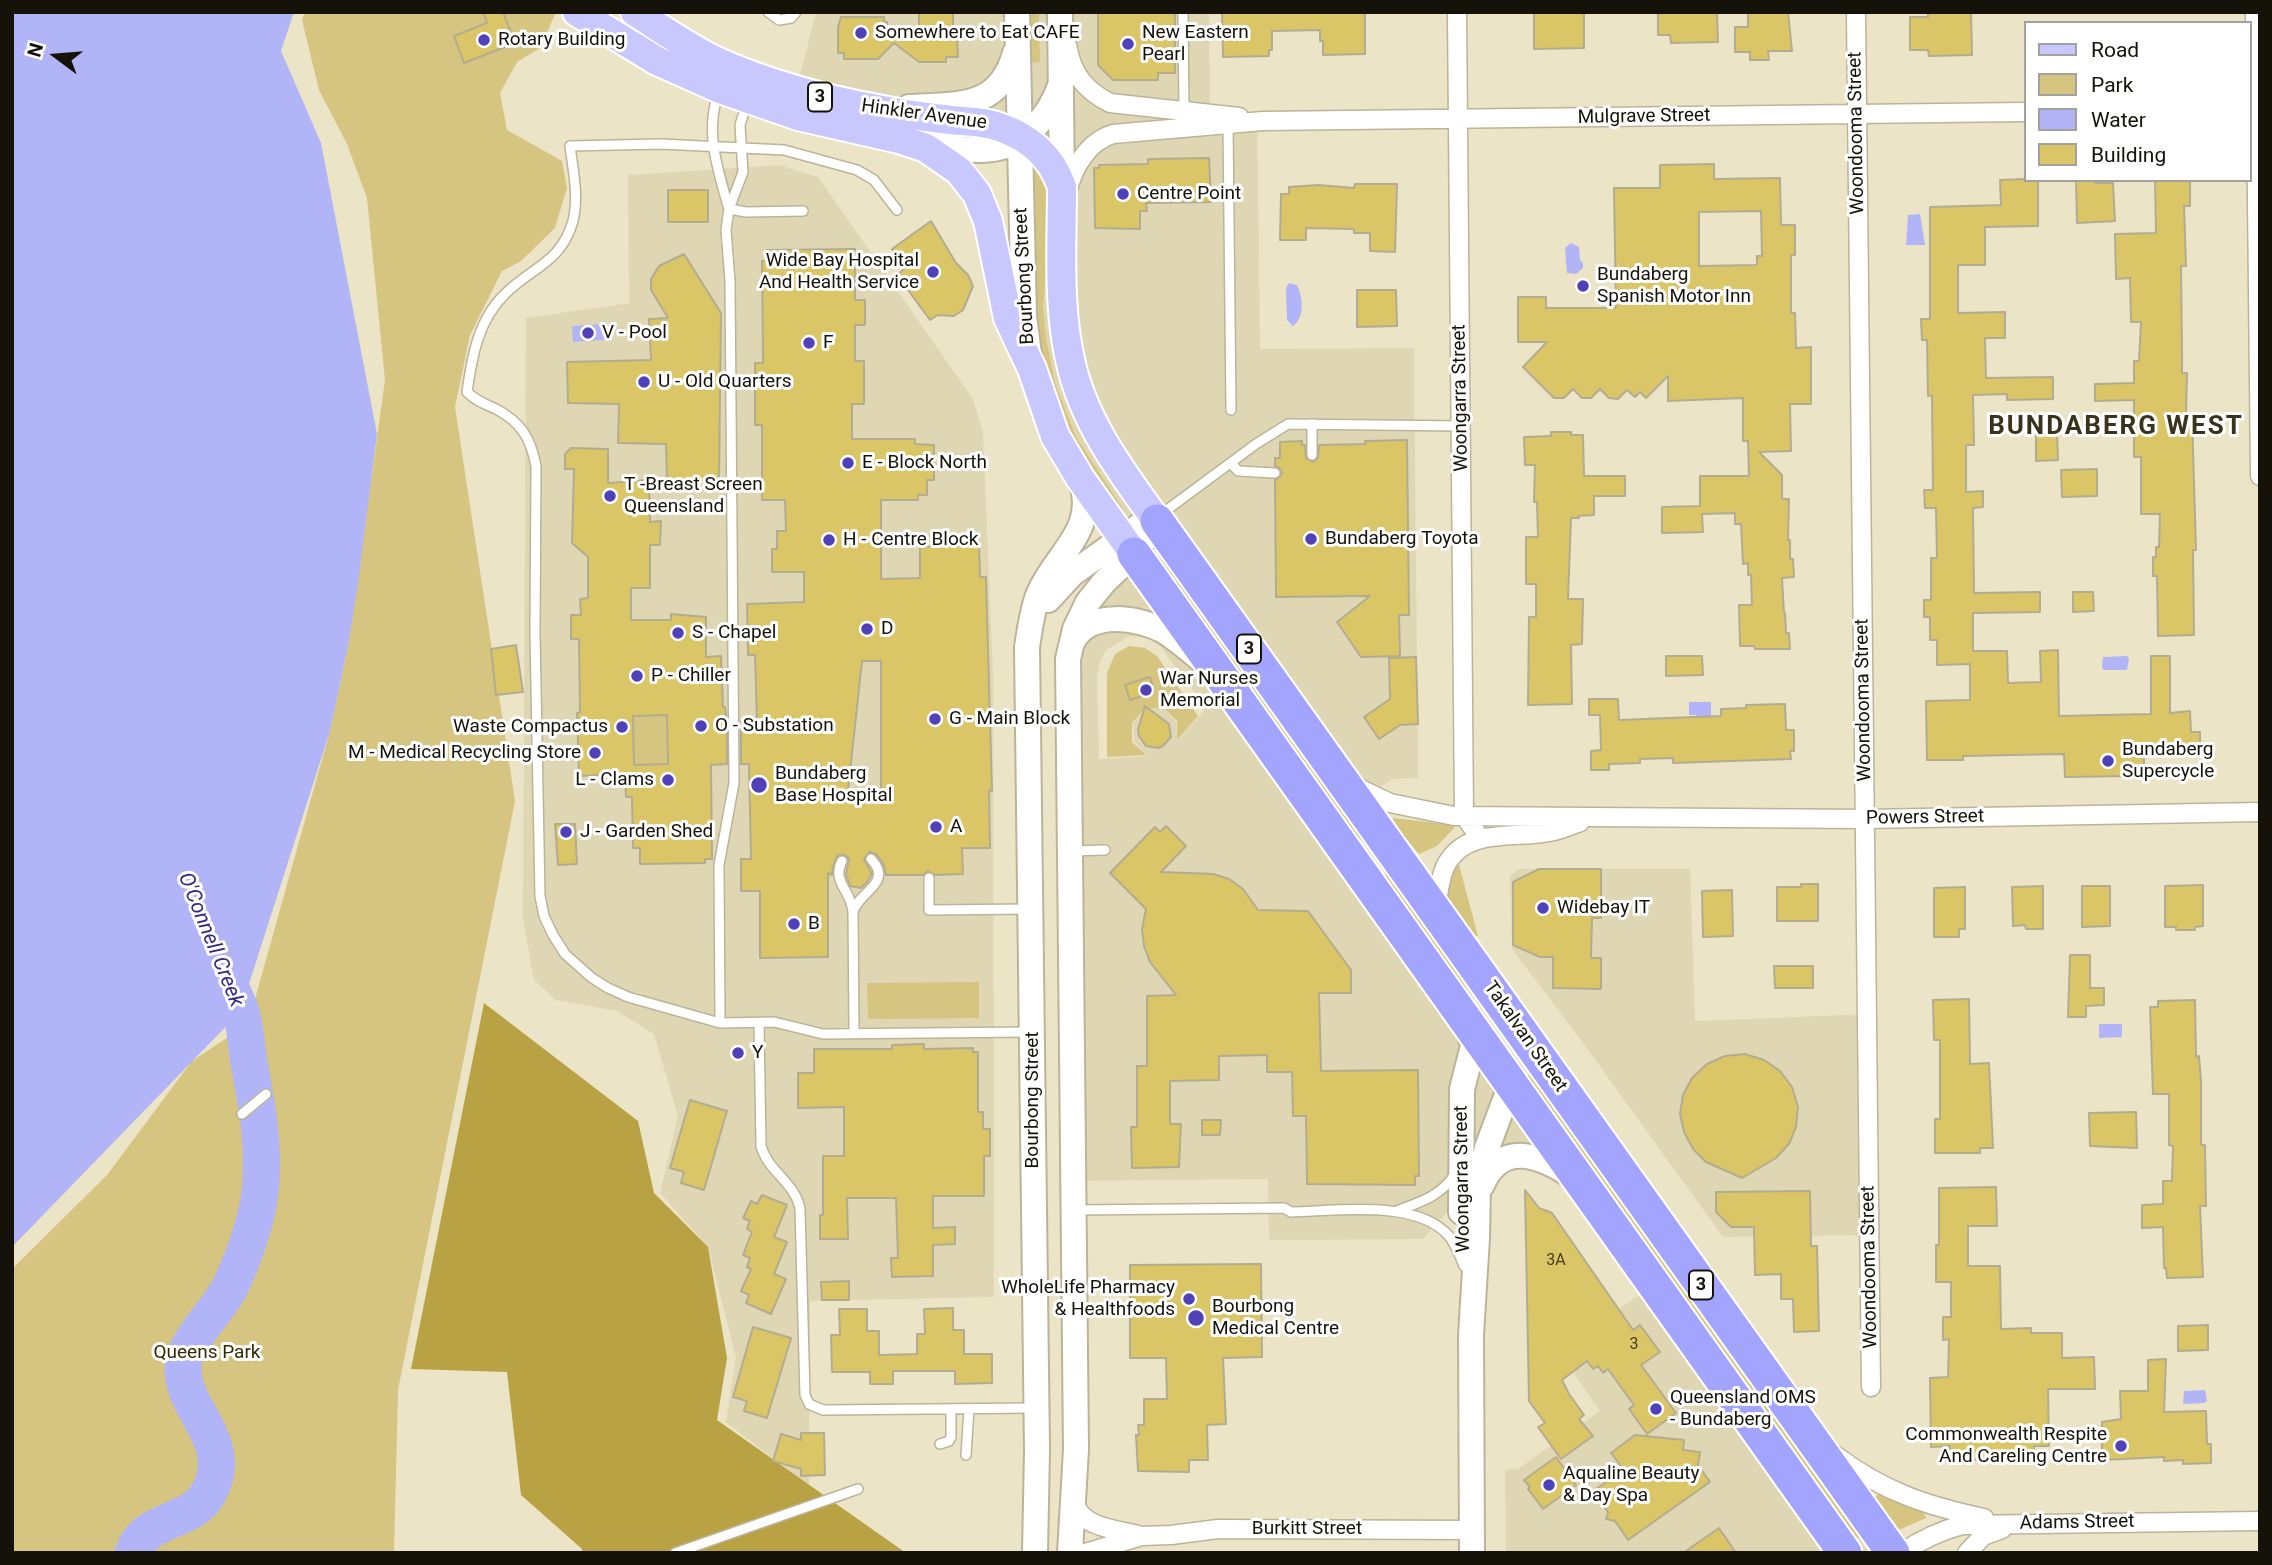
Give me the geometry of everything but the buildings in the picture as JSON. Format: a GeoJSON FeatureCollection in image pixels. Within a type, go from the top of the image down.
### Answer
{"type":"FeatureCollection","features":[{"type":"Feature","properties":{"kind":"highway","name":"Takalvan Street"},"geometry":{"type":"LineString","coordinates":[[1156,518],[1807,1435],[1894,1553]]}},
{"type":"Feature","properties":{"kind":"highway","name":"Takalvan Street"},"geometry":{"type":"LineString","coordinates":[[1128,546],[1844,1553]]}},
{"type":"Feature","properties":{"kind":"highway"},"geometry":{"type":"LineString","coordinates":[[1510,1017],[1518,1034],[1519,1045],[1511,1084]]}},
{"type":"Feature","properties":{"kind":"main road","name":"Hinkler Avenue"},"geometry":{"type":"LineString","coordinates":[[577,12],[657,61],[738,85],[833,126],[899,139]]}},
{"type":"Feature","properties":{"kind":"main road","name":"Hinkler Avenue"},"geometry":{"type":"LineString","coordinates":[[635,12],[690,47],[738,85],[816,96],[877,110],[990,124],[1020,138]]}},
{"type":"Feature","properties":{"kind":"main road","name":"3"},"geometry":{"type":"LineString","coordinates":[[1020,138],[1039,149],[1049,159],[1056,170],[1062,200]]}},
{"type":"Feature","properties":{"kind":"main road","name":"3"},"geometry":{"type":"LineString","coordinates":[[899,139],[937,154],[959,171],[977,194],[994,242],[1008,318],[1032,369]]}},
{"type":"Feature","properties":{"kind":"main road","name":"Bourbong Street"},"geometry":{"type":"LineString","coordinates":[[1062,200],[1063,314],[1072,369],[1089,416],[1103,442],[1156,518]]}},
{"type":"Feature","properties":{"kind":"main road","name":"Bourbong Street"},"geometry":{"type":"LineString","coordinates":[[1032,369],[1055,436],[1080,478],[1128,546]]}},
{"type":"Feature","properties":{"kind":"street","name":"Bourbong Street"},"geometry":{"type":"LineString","coordinates":[[1017,12],[1024,316],[1032,369]]}},
{"type":"Feature","properties":{"kind":"street","name":"Bourbong Street"},"geometry":{"type":"LineString","coordinates":[[1060,12],[1062,200]]}},
{"type":"Feature","properties":{"kind":"street","name":"Mulgrave Street"},"geometry":{"type":"LineString","coordinates":[[1060,12],[1069,60],[1075,74],[1091,93],[1110,103],[1263,121]]}},
{"type":"Feature","properties":{"kind":"street","name":"Woongarra Street"},"geometry":{"type":"LineString","coordinates":[[1457,12],[1464,816]]}},
{"type":"Feature","properties":{"kind":"street","name":"Woondooma Street"},"geometry":{"type":"LineString","coordinates":[[1856,12],[1871,1387]]}},
{"type":"Feature","properties":{"kind":"street"},"geometry":{"type":"LineString","coordinates":[[2255,12],[2260,476]]}},
{"type":"Feature","properties":{"kind":"street"},"geometry":{"type":"LineString","coordinates":[[877,110],[954,104],[981,99],[993,93],[1005,79],[1017,44]]}},
{"type":"Feature","properties":{"kind":"street"},"geometry":{"type":"LineString","coordinates":[[1020,138],[1044,118],[1061,83]]}},
{"type":"Feature","properties":{"kind":"street","name":"Mulgrave Street"},"geometry":{"type":"LineString","coordinates":[[1062,200],[1076,167],[1093,144],[1113,134],[1263,121],[2024,112]]}},
{"type":"Feature","properties":{"kind":"street","name":"3"},"geometry":{"type":"LineString","coordinates":[[899,139],[990,150],[1020,138]]}},
{"type":"Feature","properties":{"kind":"street"},"geometry":{"type":"LineString","coordinates":[[1027,647],[1038,595],[1084,521],[1087,503],[1080,478]]}},
{"type":"Feature","properties":{"kind":"street"},"geometry":{"type":"LineString","coordinates":[[1027,647],[1038,617],[1052,595],[1072,574],[1128,546],[1156,518]]}},
{"type":"Feature","properties":{"kind":"street","name":"Bourbong Street"},"geometry":{"type":"LineString","coordinates":[[1070,1553],[1076,1436],[1066,677],[1074,629],[1088,602],[1128,546]]}},
{"type":"Feature","properties":{"kind":"street"},"geometry":{"type":"LineString","coordinates":[[1070,648],[1081,630],[1088,625],[1117,620],[1140,622],[1166,632],[1219,674]]}},
{"type":"Feature","properties":{"kind":"street","name":"Bourbong Street"},"geometry":{"type":"LineString","coordinates":[[1027,647],[1037,1408],[1035,1553]]}},
{"type":"Feature","properties":{"kind":"street"},"geometry":{"type":"LineString","coordinates":[[1028,678],[1031,667],[1038,658],[1049,656],[1058,660],[1066,677]]}},
{"type":"Feature","properties":{"kind":"street","name":"Powers Street"},"geometry":{"type":"LineString","coordinates":[[1341,777],[1390,803],[1454,816],[1866,819],[2260,812]]}},
{"type":"Feature","properties":{"kind":"street"},"geometry":{"type":"LineString","coordinates":[[1464,785],[1488,807],[1512,817]]}},
{"type":"Feature","properties":{"kind":"street"},"geometry":{"type":"LineString","coordinates":[[1435,911],[1440,880],[1446,864],[1460,848],[1481,839],[1464,816]]}},
{"type":"Feature","properties":{"kind":"street","name":"Powers Street"},"geometry":{"type":"LineString","coordinates":[[1481,839],[1499,835],[1553,832],[1590,818]]}},
{"type":"Feature","properties":{"kind":"street"},"geometry":{"type":"LineString","coordinates":[[1031,909],[1069,908]]}},
{"type":"Feature","properties":{"kind":"street","name":"Woongarra Street"},"geometry":{"type":"LineString","coordinates":[[1468,1025],[1473,1046],[1462,1089],[1461,1238],[1471,1335]]}},
{"type":"Feature","properties":{"kind":"street","name":"Woongarra Street"},"geometry":{"type":"LineString","coordinates":[[1472,1541],[1471,1335],[1478,1186],[1487,1148],[1511,1084]]}},
{"type":"Feature","properties":{"kind":"street","name":"Woongarra Street"},"geometry":{"type":"LineString","coordinates":[[1477,1202],[1482,1182],[1493,1166],[1516,1155],[1544,1159],[1580,1181]]}},
{"type":"Feature","properties":{"kind":"street"},"geometry":{"type":"LineString","coordinates":[[1034,1160],[1072,1159]]}},
{"type":"Feature","properties":{"kind":"street"},"geometry":{"type":"LineString","coordinates":[[1807,1435],[1849,1466],[1886,1488],[1951,1511],[2015,1524]]}},
{"type":"Feature","properties":{"kind":"street"},"geometry":{"type":"LineString","coordinates":[[1037,1479],[1042,1468],[1053,1462],[1066,1465],[1073,1475],[1073,1489]]}},
{"type":"Feature","properties":{"kind":"street","name":"Burkitt Street"},"geometry":{"type":"LineString","coordinates":[[1073,1489],[1078,1512],[1089,1522],[1142,1536]]}},
{"type":"Feature","properties":{"kind":"street","name":"Adams Street"},"geometry":{"type":"LineString","coordinates":[[1901,1553],[1943,1530],[1962,1525],[2260,1521]]}},
{"type":"Feature","properties":{"kind":"street"},"geometry":{"type":"LineString","coordinates":[[1967,1553],[1983,1536],[2015,1524]]}},
{"type":"Feature","properties":{"kind":"street","name":"Burkitt Street"},"geometry":{"type":"LineString","coordinates":[[1085,1553],[1142,1536],[1219,1529],[1472,1541]]}},
{"type":"Feature","properties":{"kind":"lane"},"geometry":{"type":"LineString","coordinates":[[768,12],[773,17],[786,20],[796,12]]}},
{"type":"Feature","properties":{"kind":"lane"},"geometry":{"type":"LineString","coordinates":[[1183,12],[1184,111]]}},
{"type":"Feature","properties":{"kind":"lane"},"geometry":{"type":"LineString","coordinates":[[729,209],[716,165],[713,110],[738,85]]}},
{"type":"Feature","properties":{"kind":"lane"},"geometry":{"type":"LineString","coordinates":[[720,1023],[719,865],[734,783],[730,281],[726,230],[729,209],[743,172],[738,85]]}},
{"type":"Feature","properties":{"kind":"lane"},"geometry":{"type":"LineString","coordinates":[[1228,125],[1231,410]]}},
{"type":"Feature","properties":{"kind":"lane"},"geometry":{"type":"LineString","coordinates":[[897,210],[874,180],[857,170],[783,150],[661,144],[570,146],[575,207],[568,235],[551,259],[506,293],[491,312],[476,342],[467,392],[475,400],[516,422],[533,446],[536,466],[538,874],[544,916],[565,954],[578,967],[608,988],[628,997],[720,1023],[774,1023],[824,1034],[1033,1032]]}},
{"type":"Feature","properties":{"kind":"lane"},"geometry":{"type":"LineString","coordinates":[[729,209],[746,212],[803,211]]}},
{"type":"Feature","properties":{"kind":"lane"},"geometry":{"type":"LineString","coordinates":[[1156,518],[1280,427],[1288,424],[1461,426]]}},
{"type":"Feature","properties":{"kind":"lane"},"geometry":{"type":"LineString","coordinates":[[1312,424],[1312,455]]}},
{"type":"Feature","properties":{"kind":"lane"},"geometry":{"type":"LineString","coordinates":[[1231,463],[1238,471],[1275,472]]}},
{"type":"Feature","properties":{"kind":"lane"},"geometry":{"type":"LineString","coordinates":[[1068,851],[1105,850]]}},
{"type":"Feature","properties":{"kind":"lane"},"geometry":{"type":"LineString","coordinates":[[853,912],[855,903],[878,879],[877,866],[871,859]]}},
{"type":"Feature","properties":{"kind":"lane"},"geometry":{"type":"LineString","coordinates":[[842,861],[839,880],[850,896],[853,912],[854,1033]]}},
{"type":"Feature","properties":{"kind":"lane"},"geometry":{"type":"LineString","coordinates":[[929,878],[929,910],[1031,909]]}},
{"type":"Feature","properties":{"kind":"lane"},"geometry":{"type":"LineString","coordinates":[[760,1023],[761,1146],[767,1162],[794,1192],[800,1209],[807,1401],[813,1408],[822,1410],[1037,1408]]}},
{"type":"Feature","properties":{"kind":"lane"},"geometry":{"type":"LineString","coordinates":[[242,1114],[266,1094]]}},
{"type":"Feature","properties":{"kind":"lane"},"geometry":{"type":"LineString","coordinates":[[1073,1210],[1399,1210],[1424,1201],[1444,1188],[1457,1171],[1462,1148]]}},
{"type":"Feature","properties":{"kind":"lane"},"geometry":{"type":"LineString","coordinates":[[1399,1210],[1422,1218],[1441,1230],[1454,1244],[1464,1266]]}},
{"type":"Feature","properties":{"kind":"lane"},"geometry":{"type":"LineString","coordinates":[[940,1444],[949,1441],[951,1437],[951,1409]]}},
{"type":"Feature","properties":{"kind":"lane"},"geometry":{"type":"LineString","coordinates":[[966,1455],[969,1409]]}},
{"type":"Feature","properties":{"kind":"lane"},"geometry":{"type":"LineString","coordinates":[[676,1553],[858,1489]]}},
{"type":"Feature","properties":{"kind":"shaded area"},"geometry":{"type":"Polygon","coordinates":[[[816,12],[1209,12],[1210,119],[1257,118],[1260,349],[1414,348],[1418,778],[1392,779],[1344,812],[1170,577],[1558,1121],[1469,1187],[1423,1239],[1269,1240],[1268,1179],[1074,1181],[1076,630],[1149,548],[1104,488],[1071,434],[1042,344],[1041,139],[994,139],[903,127],[793,103],[816,12]],[[1129,636],[1106,650],[1099,664],[1099,759],[1147,756],[1134,741],[1133,723],[1145,710],[1164,708],[1176,722],[1177,741],[1206,708],[1160,646],[1148,638],[1129,636]]]}},
{"type":"Feature","properties":{"kind":"shaded area","name":"Bundaberg Base Hospital"},"geometry":{"type":"Polygon","coordinates":[[[779,165],[818,177],[973,399],[983,432],[993,675],[994,1297],[810,1301],[809,1487],[726,1422],[736,1358],[708,1247],[660,1193],[678,1116],[654,1034],[617,1011],[556,1000],[534,980],[523,919],[526,318],[629,303],[628,175],[779,165]]]}},
{"type":"Feature","properties":{"kind":"shaded area"},"geometry":{"type":"Polygon","coordinates":[[[1519,869],[1690,869],[1695,1021],[1870,1014],[1871,1235],[1723,1237],[1512,949],[1510,876],[1519,869]]]}},
{"type":"Feature","properties":{"kind":"shaded area"},"geometry":{"type":"Polygon","coordinates":[[[484,1003],[638,1121],[654,1193],[708,1247],[727,1358],[717,1420],[906,1553],[582,1553],[582,1549],[521,1495],[507,1372],[411,1369],[484,1003]]]}},
{"type":"Feature","properties":{"kind":"shaded area"},"geometry":{"type":"Polygon","coordinates":[[[1670,1274],[1869,1553],[1506,1553],[1505,1470],[1518,1469],[1600,1411],[1558,1351],[1670,1274]]]}},
{"type":"Feature","properties":{"kind":"green space","name":"Queens Park"},"geometry":{"type":"Polygon","coordinates":[[[305,12],[556,12],[540,48],[517,62],[500,93],[507,130],[562,161],[567,188],[555,228],[521,261],[502,271],[470,335],[455,407],[515,801],[398,1390],[394,1553],[12,1553],[12,1269],[107,1175],[192,1061],[248,1024],[330,731],[348,646],[385,380],[367,198],[347,144],[319,90],[302,20],[305,12]]]}},
{"type":"Feature","properties":{"kind":"green space"},"geometry":{"type":"Polygon","coordinates":[[[1028,12],[1039,12],[1040,62],[1029,63],[1028,12]]]}},
{"type":"Feature","properties":{"kind":"green space"},"geometry":{"type":"Polygon","coordinates":[[[1033,158],[1036,158],[1052,198],[1043,306],[1055,383],[1076,437],[1123,509],[1116,514],[1069,439],[1040,353],[1036,324],[1033,158]]]}},
{"type":"Feature","properties":{"kind":"green space"},"geometry":{"type":"Polygon","coordinates":[[[1154,557],[1171,564],[1373,850],[1348,829],[1154,557]]]}},
{"type":"Feature","properties":{"kind":"green space"},"geometry":{"type":"Polygon","coordinates":[[[1129,646],[1145,648],[1157,656],[1198,716],[1177,740],[1177,721],[1164,708],[1145,709],[1132,723],[1132,742],[1146,755],[1107,757],[1107,673],[1115,654],[1129,646]]]}},
{"type":"Feature","properties":{"kind":"green space"},"geometry":{"type":"Polygon","coordinates":[[[667,715],[668,764],[625,765],[633,716],[667,715]]]}},
{"type":"Feature","properties":{"kind":"green space"},"geometry":{"type":"Polygon","coordinates":[[[1393,818],[1455,827],[1437,846],[1419,854],[1397,828],[1393,818]]]}},
{"type":"Feature","properties":{"kind":"green space"},"geometry":{"type":"Polygon","coordinates":[[[1458,861],[1478,936],[1475,937],[1430,874],[1458,861]]]}},
{"type":"Feature","properties":{"kind":"green space"},"geometry":{"type":"Polygon","coordinates":[[[1378,871],[1400,881],[1502,1046],[1378,871]]]}},
{"type":"Feature","properties":{"kind":"green space"},"geometry":{"type":"Polygon","coordinates":[[[979,982],[979,1018],[868,1019],[867,983],[979,982]]]}},
{"type":"Feature","properties":{"kind":"green space"},"geometry":{"type":"Polygon","coordinates":[[[1528,1074],[1546,1093],[1866,1543],[1845,1529],[1525,1079],[1528,1074]]]}},
{"type":"Feature","properties":{"kind":"green space"},"geometry":{"type":"Polygon","coordinates":[[[1878,1494],[1924,1513],[1926,1518],[1901,1529],[1895,1528],[1875,1498],[1878,1494]]]}},
{"type":"Feature","properties":{"kind":"water"},"geometry":{"type":"Polygon","coordinates":[[[12,12],[294,12],[281,51],[321,143],[377,434],[358,583],[330,731],[240,1012],[12,1247],[12,12]]]}},
{"type":"Feature","properties":{"kind":"water"},"geometry":{"type":"Polygon","coordinates":[[[1920,214],[1925,245],[1906,245],[1908,215],[1920,214]]]}},
{"type":"Feature","properties":{"kind":"water"},"geometry":{"type":"Polygon","coordinates":[[[1571,243],[1579,247],[1580,260],[1583,263],[1583,268],[1576,274],[1567,273],[1565,248],[1571,243]]]}},
{"type":"Feature","properties":{"kind":"water"},"geometry":{"type":"Polygon","coordinates":[[[1289,283],[1297,285],[1302,301],[1300,318],[1293,326],[1287,320],[1286,288],[1289,283]]]}},
{"type":"Feature","properties":{"kind":"water","name":"V - Pool"},"geometry":{"type":"Polygon","coordinates":[[[603,324],[604,340],[573,342],[572,326],[603,324]]]}},
{"type":"Feature","properties":{"kind":"water"},"geometry":{"type":"Polygon","coordinates":[[[2127,656],[2127,670],[2102,668],[2103,657],[2127,656]]]}},
{"type":"Feature","properties":{"kind":"water"},"geometry":{"type":"Polygon","coordinates":[[[1689,702],[1711,702],[1711,726],[1696,727],[1696,715],[1689,715],[1689,702]]]}},
{"type":"Feature","properties":{"kind":"water"},"geometry":{"type":"Polygon","coordinates":[[[2099,1024],[2122,1024],[2122,1037],[2099,1038],[2099,1024]]]}},
{"type":"Feature","properties":{"kind":"water"},"geometry":{"type":"Polygon","coordinates":[[[2205,1390],[2207,1401],[2204,1403],[2183,1404],[2184,1391],[2205,1390]]]}},
{"type":"Feature","properties":{"kind":"waterway","name":"O'Connell Creek"},"geometry":{"type":"LineString","coordinates":[[133,1553],[148,1532],[201,1503],[216,1474],[212,1441],[190,1398],[183,1367],[189,1346],[231,1285],[247,1246],[261,1187],[257,1112],[242,1015],[221,965]]}},
{"type":"Feature","properties":{"kind":"place","name":"Somewhere to Eat CAFE"},"geometry":{"type":"Point","coordinates":[861,33]}},
{"type":"Feature","properties":{"kind":"place","name":"Rotary Building"},"geometry":{"type":"Point","coordinates":[484,40]}},
{"type":"Feature","properties":{"kind":"place","name":"New Eastern Pearl"},"geometry":{"type":"Point","coordinates":[1128,44]}},
{"type":"Feature","properties":{"kind":"place","name":"Centre Point"},"geometry":{"type":"Point","coordinates":[1123,194]}},
{"type":"Feature","properties":{"kind":"place","name":"Wide Bay Hospital And Health Service"},"geometry":{"type":"Point","coordinates":[933,272]}},
{"type":"Feature","properties":{"kind":"place","name":"Bundaberg Spanish Motor Inn"},"geometry":{"type":"Point","coordinates":[1583,286]}},
{"type":"Feature","properties":{"kind":"place","name":"V - Pool"},"geometry":{"type":"Point","coordinates":[588,333]}},
{"type":"Feature","properties":{"kind":"place","name":"F"},"geometry":{"type":"Point","coordinates":[809,343]}},
{"type":"Feature","properties":{"kind":"place","name":"U - Old Quarters"},"geometry":{"type":"Point","coordinates":[644,382]}},
{"type":"Feature","properties":{"kind":"place","name":"E - Block North"},"geometry":{"type":"Point","coordinates":[848,463]}},
{"type":"Feature","properties":{"kind":"place","name":"T -Breast Screen Queensland"},"geometry":{"type":"Point","coordinates":[610,496]}},
{"type":"Feature","properties":{"kind":"place","name":"Bundaberg Toyota"},"geometry":{"type":"Point","coordinates":[1311,539]}},
{"type":"Feature","properties":{"kind":"place","name":"H - Centre Block"},"geometry":{"type":"Point","coordinates":[829,540]}},
{"type":"Feature","properties":{"kind":"place","name":"D"},"geometry":{"type":"Point","coordinates":[867,629]}},
{"type":"Feature","properties":{"kind":"place","name":"S - Chapel"},"geometry":{"type":"Point","coordinates":[678,633]}},
{"type":"Feature","properties":{"kind":"place","name":"P - Chiller"},"geometry":{"type":"Point","coordinates":[637,676]}},
{"type":"Feature","properties":{"kind":"place","name":"War Nurses Memorial"},"geometry":{"type":"Point","coordinates":[1146,690]}},
{"type":"Feature","properties":{"kind":"place","name":"G - Main Block"},"geometry":{"type":"Point","coordinates":[935,719]}},
{"type":"Feature","properties":{"kind":"place","name":"O - Substation"},"geometry":{"type":"Point","coordinates":[701,726]}},
{"type":"Feature","properties":{"kind":"place","name":"Waste Compactus"},"geometry":{"type":"Point","coordinates":[622,727]}},
{"type":"Feature","properties":{"kind":"place","name":"M - Medical Recycling Store"},"geometry":{"type":"Point","coordinates":[595,753]}},
{"type":"Feature","properties":{"kind":"place","name":"Bundaberg Supercycle"},"geometry":{"type":"Point","coordinates":[2108,761]}},
{"type":"Feature","properties":{"kind":"place","name":"L - Clams"},"geometry":{"type":"Point","coordinates":[668,780]}},
{"type":"Feature","properties":{"kind":"place","name":"Bundaberg Base Hospital"},"geometry":{"type":"Point","coordinates":[759,785]}},
{"type":"Feature","properties":{"kind":"place","name":"A"},"geometry":{"type":"Point","coordinates":[936,827]}},
{"type":"Feature","properties":{"kind":"place","name":"J - Garden Shed"},"geometry":{"type":"Point","coordinates":[566,832]}},
{"type":"Feature","properties":{"kind":"place","name":"Widebay IT"},"geometry":{"type":"Point","coordinates":[1543,908]}},
{"type":"Feature","properties":{"kind":"place","name":"B"},"geometry":{"type":"Point","coordinates":[794,924]}},
{"type":"Feature","properties":{"kind":"place","name":"Y"},"geometry":{"type":"Point","coordinates":[738,1053]}},
{"type":"Feature","properties":{"kind":"place","name":"WholeLife Pharmacy & Healthfoods"},"geometry":{"type":"Point","coordinates":[1189,1299]}},
{"type":"Feature","properties":{"kind":"place","name":"Bourbong Medical Centre"},"geometry":{"type":"Point","coordinates":[1196,1318]}},
{"type":"Feature","properties":{"kind":"place","name":"Queensland OMS - Bundaberg"},"geometry":{"type":"Point","coordinates":[1656,1409]}},
{"type":"Feature","properties":{"kind":"place","name":"Commonwealth Respite And Careling Centre"},"geometry":{"type":"Point","coordinates":[2121,1446]}},
{"type":"Feature","properties":{"kind":"place","name":"Aqualine Beauty & Day Spa"},"geometry":{"type":"Point","coordinates":[1549,1485]}},
{"type":"Feature","properties":{"kind":"district","name":"BUNDABERG WEST"},"geometry":{"type":"Point","coordinates":[2116,427]}}]}
